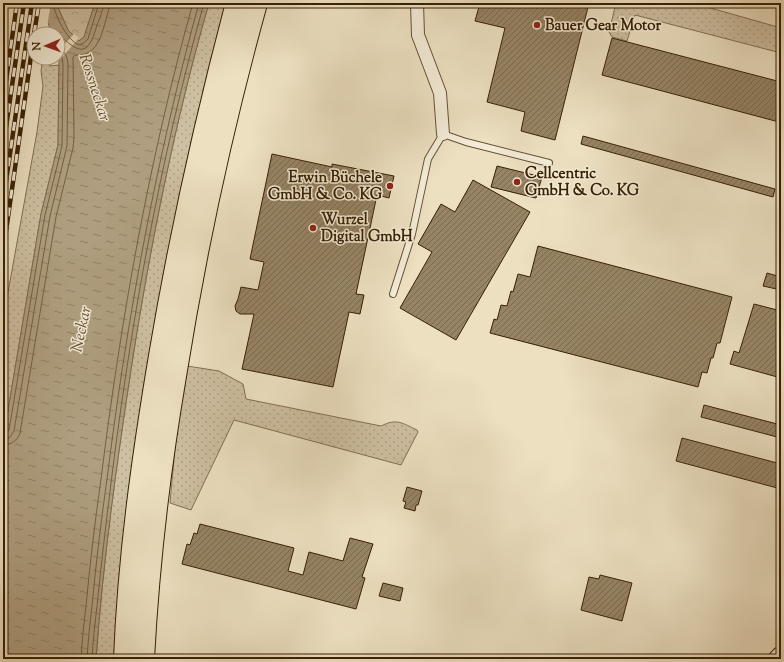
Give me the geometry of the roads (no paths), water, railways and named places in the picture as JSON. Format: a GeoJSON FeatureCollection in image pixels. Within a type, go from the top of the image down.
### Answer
{"type":"FeatureCollection","features":[{"type":"Feature","properties":{"kind":"highway"},"geometry":{"type":"LineString","coordinates":[[125,659],[134,531],[156,377],[180,247],[197,166],[237,3]]}},
{"type":"Feature","properties":{"kind":"highway"},"geometry":{"type":"LineString","coordinates":[[143,659],[155,507],[180,343],[213,174],[256,3]]}},
{"type":"Feature","properties":{"kind":"main road"},"geometry":{"type":"LineString","coordinates":[[777,659],[781,655]]}},
{"type":"Feature","properties":{"kind":"street"},"geometry":{"type":"LineString","coordinates":[[417,3],[418,35],[440,93],[442,134]]}},
{"type":"Feature","properties":{"kind":"lane"},"geometry":{"type":"LineString","coordinates":[[393,294],[412,234],[428,159],[442,134],[466,142],[549,164]]}},
{"type":"Feature","properties":{"kind":"water"},"geometry":{"type":"Polygon","coordinates":[[[36,3],[56,3],[68,30],[79,41],[84,37],[95,3],[209,3],[185,92],[165,182],[139,318],[111,511],[102,585],[96,659],[3,659],[3,440],[41,214],[58,145],[59,66],[66,66],[66,26],[49,26],[36,3]]]}},
{"type":"Feature","properties":{"kind":"railway"},"geometry":{"type":"LineString","coordinates":[[3,102],[17,3]]}},
{"type":"Feature","properties":{"kind":"railway"},"geometry":{"type":"LineString","coordinates":[[3,148],[24,3]]}},
{"type":"Feature","properties":{"kind":"railway"},"geometry":{"type":"LineString","coordinates":[[3,202],[32,3]]}},
{"type":"Feature","properties":{"kind":"railway"},"geometry":{"type":"LineString","coordinates":[[35,26],[39,3]]}},
{"type":"Feature","properties":{"kind":"railway"},"geometry":{"type":"LineString","coordinates":[[3,252],[30,66]]}},
{"type":"Feature","properties":{"kind":"place","name":"Bauer Gear Motor"},"geometry":{"type":"Point","coordinates":[537,25]}},
{"type":"Feature","properties":{"kind":"place","name":"Cellcentric GmbH & Co. KG"},"geometry":{"type":"Point","coordinates":[517,182]}},
{"type":"Feature","properties":{"kind":"place","name":"Erwin Büchele GmbH & Co. KG"},"geometry":{"type":"Point","coordinates":[390,186]}},
{"type":"Feature","properties":{"kind":"place","name":"Wurzel Digital GmbH"},"geometry":{"type":"Point","coordinates":[313,228]}},
{"type":"Feature","properties":{"kind":"water label","name":"Rossneckar"},"geometry":{"type":"Point","coordinates":[96,87]}},
{"type":"Feature","properties":{"kind":"water label","name":"Neckar"},"geometry":{"type":"Point","coordinates":[80,329]}}]}
